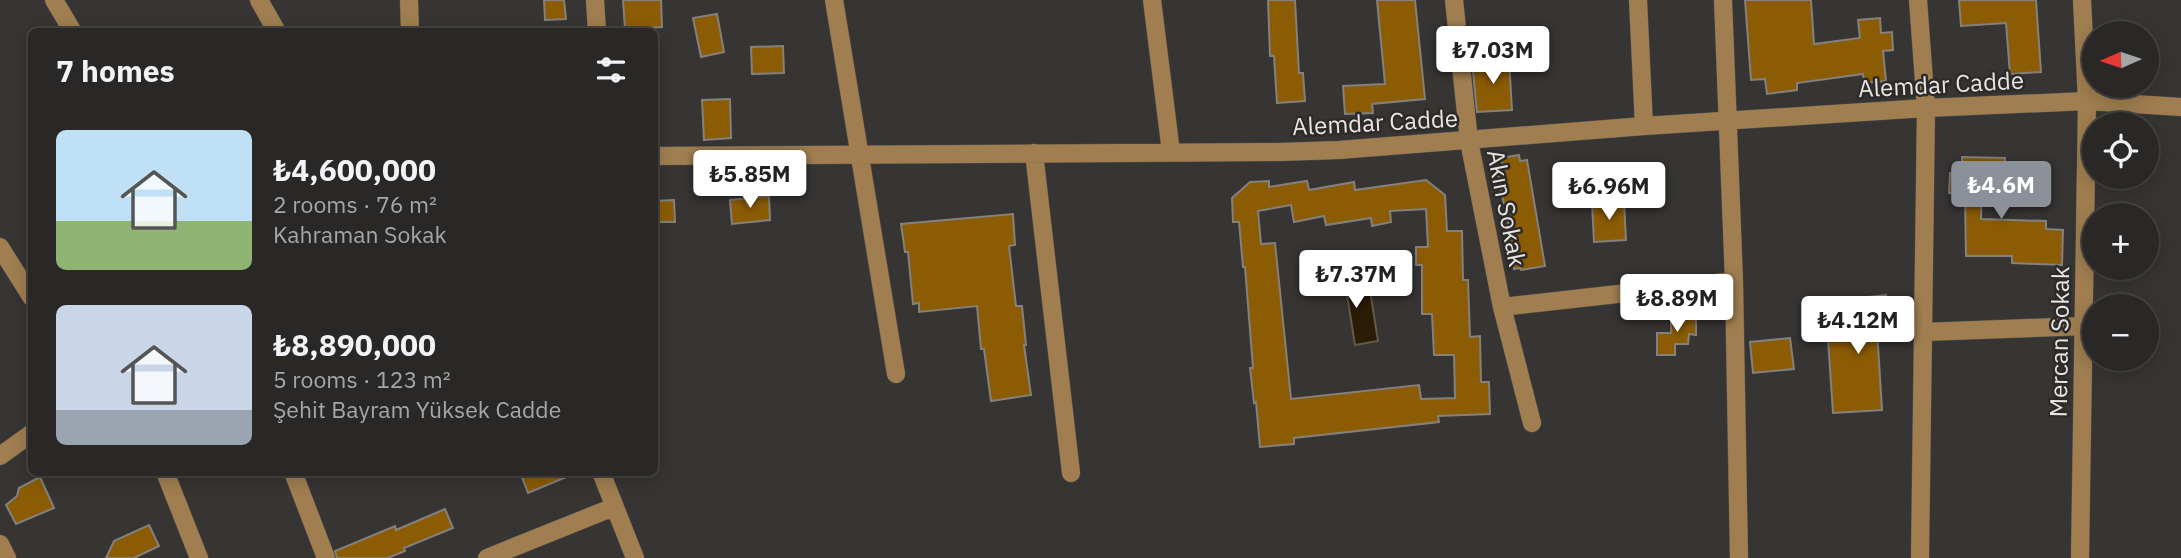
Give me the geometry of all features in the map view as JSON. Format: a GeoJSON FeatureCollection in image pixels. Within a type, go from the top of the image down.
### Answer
{"type":"FeatureCollection","features":[{"type":"Feature","properties":{"kind":"street"},"geometry":{"type":"LineString","coordinates":[[54,0],[71,28]]}},
{"type":"Feature","properties":{"kind":"street"},"geometry":{"type":"LineString","coordinates":[[259,0],[275,28]]}},
{"type":"Feature","properties":{"kind":"street"},"geometry":{"type":"LineString","coordinates":[[409,0],[410,28]]}},
{"type":"Feature","properties":{"kind":"street"},"geometry":{"type":"LineString","coordinates":[[595,0],[597,28]]}},
{"type":"Feature","properties":{"kind":"street"},"geometry":{"type":"LineString","coordinates":[[834,0],[896,374]]}},
{"type":"Feature","properties":{"kind":"street"},"geometry":{"type":"LineString","coordinates":[[1152,0],[1171,152]]}},
{"type":"Feature","properties":{"kind":"street","name":"Akın Sokak"},"geometry":{"type":"LineString","coordinates":[[1454,0],[1469,141],[1502,307],[1532,423]]}},
{"type":"Feature","properties":{"kind":"street"},"geometry":{"type":"LineString","coordinates":[[1637,0],[1644,126]]}},
{"type":"Feature","properties":{"kind":"street"},"geometry":{"type":"LineString","coordinates":[[1723,0],[1734,281],[1739,558]]}},
{"type":"Feature","properties":{"kind":"street"},"geometry":{"type":"LineString","coordinates":[[1918,0],[1926,108],[1920,558]]}},
{"type":"Feature","properties":{"kind":"street","name":"Mercan Sokak"},"geometry":{"type":"LineString","coordinates":[[2082,0],[2087,101],[2084,294]]}},
{"type":"Feature","properties":{"kind":"street","name":"Alemdar Cadde"},"geometry":{"type":"LineString","coordinates":[[658,156],[1315,151],[1926,108],[2087,101],[2181,107]]}},
{"type":"Feature","properties":{"kind":"street"},"geometry":{"type":"LineString","coordinates":[[1034,153],[1071,473]]}},
{"type":"Feature","properties":{"kind":"street"},"geometry":{"type":"LineString","coordinates":[[0,247],[28,292]]}},
{"type":"Feature","properties":{"kind":"street"},"geometry":{"type":"LineString","coordinates":[[1502,307],[1734,281]]}},
{"type":"Feature","properties":{"kind":"street"},"geometry":{"type":"LineString","coordinates":[[1924,332],[2082,326]]}},
{"type":"Feature","properties":{"kind":"street","name":"Mercan Sokak"},"geometry":{"type":"LineString","coordinates":[[2080,558],[2083,371]]}},
{"type":"Feature","properties":{"kind":"street"},"geometry":{"type":"LineString","coordinates":[[0,456],[28,436]]}},
{"type":"Feature","properties":{"kind":"street"},"geometry":{"type":"LineString","coordinates":[[167,476],[199,558]]}},
{"type":"Feature","properties":{"kind":"street"},"geometry":{"type":"LineString","coordinates":[[295,476],[326,558]]}},
{"type":"Feature","properties":{"kind":"street"},"geometry":{"type":"LineString","coordinates":[[602,476],[635,558]]}},
{"type":"Feature","properties":{"kind":"street"},"geometry":{"type":"LineString","coordinates":[[487,558],[614,507]]}},
{"type":"Feature","properties":{"kind":"street"},"geometry":{"type":"LineString","coordinates":[[0,544],[7,558]]}},
{"type":"Feature","properties":{"kind":"shaded area"},"geometry":{"type":"Polygon","coordinates":[[[1368,278],[1378,341],[1355,345],[1345,282],[1368,278]]]}},
{"type":"Feature","properties":{"kind":"building"},"geometry":{"type":"Polygon","coordinates":[[[544,0],[564,0],[566,19],[545,20],[544,0]]]}},
{"type":"Feature","properties":{"kind":"building"},"geometry":{"type":"Polygon","coordinates":[[[623,0],[661,0],[662,27],[625,28],[623,0]]]}},
{"type":"Feature","properties":{"kind":"building"},"geometry":{"type":"Polygon","coordinates":[[[1268,0],[1295,0],[1299,73],[1303,73],[1305,101],[1277,103],[1274,56],[1270,56],[1268,0]]]}},
{"type":"Feature","properties":{"kind":"building"},"geometry":{"type":"Polygon","coordinates":[[[1377,0],[1415,0],[1425,99],[1372,104],[1373,113],[1345,114],[1343,86],[1385,84],[1377,0]]]}},
{"type":"Feature","properties":{"kind":"building"},"geometry":{"type":"Polygon","coordinates":[[[1745,0],[1811,0],[1814,44],[1860,38],[1858,20],[1880,18],[1881,33],[1892,32],[1893,50],[1883,51],[1886,81],[1864,83],[1863,74],[1797,83],[1797,90],[1767,94],[1765,79],[1751,80],[1745,0]]]}},
{"type":"Feature","properties":{"kind":"building"},"geometry":{"type":"Polygon","coordinates":[[[1959,0],[2036,0],[2041,72],[2010,74],[2006,23],[1961,26],[1959,0]]]}},
{"type":"Feature","properties":{"kind":"building"},"geometry":{"type":"Polygon","coordinates":[[[717,14],[724,52],[701,57],[693,18],[717,14]]]}},
{"type":"Feature","properties":{"kind":"building"},"geometry":{"type":"Polygon","coordinates":[[[783,46],[784,73],[752,74],[751,47],[783,46]]]}},
{"type":"Feature","properties":{"kind":"building"},"geometry":{"type":"Polygon","coordinates":[[[1509,59],[1512,110],[1477,112],[1472,62],[1509,59]]]}},
{"type":"Feature","properties":{"kind":"building"},"geometry":{"type":"Polygon","coordinates":[[[730,99],[731,138],[704,140],[702,100],[730,99]]]}},
{"type":"Feature","properties":{"kind":"building"},"geometry":{"type":"Polygon","coordinates":[[[1519,155],[1520,161],[1527,160],[1545,266],[1521,270],[1514,269],[1506,229],[1509,228],[1496,167],[1503,166],[1501,158],[1519,155]]]}},
{"type":"Feature","properties":{"kind":"building"},"geometry":{"type":"Polygon","coordinates":[[[1962,157],[2005,158],[2004,180],[1982,179],[1981,219],[2046,221],[2046,229],[2063,230],[2062,265],[2012,263],[2012,256],[1966,256],[1965,200],[1961,199],[1962,194],[1949,193],[1950,173],[1962,173],[1962,157]]]}},
{"type":"Feature","properties":{"kind":"building"},"geometry":{"type":"Polygon","coordinates":[[[1426,180],[1445,195],[1447,231],[1462,231],[1463,280],[1468,280],[1470,337],[1480,336],[1481,382],[1489,382],[1490,414],[1438,416],[1439,422],[1294,438],[1294,444],[1260,447],[1250,368],[1253,368],[1245,267],[1239,222],[1233,222],[1232,198],[1250,182],[1269,181],[1269,187],[1307,181],[1309,190],[1354,182],[1355,190],[1426,180]],[[1291,205],[1258,211],[1261,244],[1275,243],[1291,399],[1419,385],[1421,399],[1455,398],[1454,355],[1434,355],[1432,314],[1422,314],[1422,265],[1416,265],[1416,247],[1428,247],[1426,209],[1390,211],[1391,222],[1372,226],[1371,218],[1326,225],[1324,216],[1294,222],[1291,205]]]}},
{"type":"Feature","properties":{"kind":"building"},"geometry":{"type":"Polygon","coordinates":[[[769,196],[770,220],[732,224],[730,200],[769,196]]]}},
{"type":"Feature","properties":{"kind":"building"},"geometry":{"type":"Polygon","coordinates":[[[674,200],[675,222],[658,222],[658,201],[674,200]]]}},
{"type":"Feature","properties":{"kind":"building"},"geometry":{"type":"Polygon","coordinates":[[[1624,201],[1626,240],[1594,242],[1592,203],[1624,201]]]}},
{"type":"Feature","properties":{"kind":"building"},"geometry":{"type":"Polygon","coordinates":[[[1013,214],[1015,245],[1009,246],[1016,306],[1022,306],[1031,395],[991,401],[984,349],[981,349],[977,306],[919,312],[919,303],[913,304],[908,252],[905,252],[901,224],[1013,214]]]}},
{"type":"Feature","properties":{"kind":"building"},"geometry":{"type":"Polygon","coordinates":[[[1886,295],[1889,328],[1877,329],[1882,410],[1833,413],[1828,339],[1843,338],[1840,300],[1886,295]]]}},
{"type":"Feature","properties":{"kind":"building"},"geometry":{"type":"Polygon","coordinates":[[[1671,314],[1696,314],[1696,335],[1689,334],[1688,344],[1675,344],[1675,355],[1657,355],[1657,333],[1671,333],[1671,314]]]}},
{"type":"Feature","properties":{"kind":"building"},"geometry":{"type":"Polygon","coordinates":[[[1790,338],[1794,369],[1753,373],[1750,342],[1790,338]]]}},
{"type":"Feature","properties":{"kind":"building"},"geometry":{"type":"Polygon","coordinates":[[[522,476],[569,476],[528,493],[522,476]]]}},
{"type":"Feature","properties":{"kind":"building"},"geometry":{"type":"Polygon","coordinates":[[[40,477],[54,508],[16,524],[6,505],[17,496],[19,488],[40,477]]]}},
{"type":"Feature","properties":{"kind":"building"},"geometry":{"type":"Polygon","coordinates":[[[445,509],[453,528],[404,548],[405,551],[388,558],[337,558],[335,551],[395,526],[396,530],[445,509]]]}},
{"type":"Feature","properties":{"kind":"building"},"geometry":{"type":"Polygon","coordinates":[[[149,525],[159,546],[134,558],[106,558],[114,541],[149,525]]]}}]}
